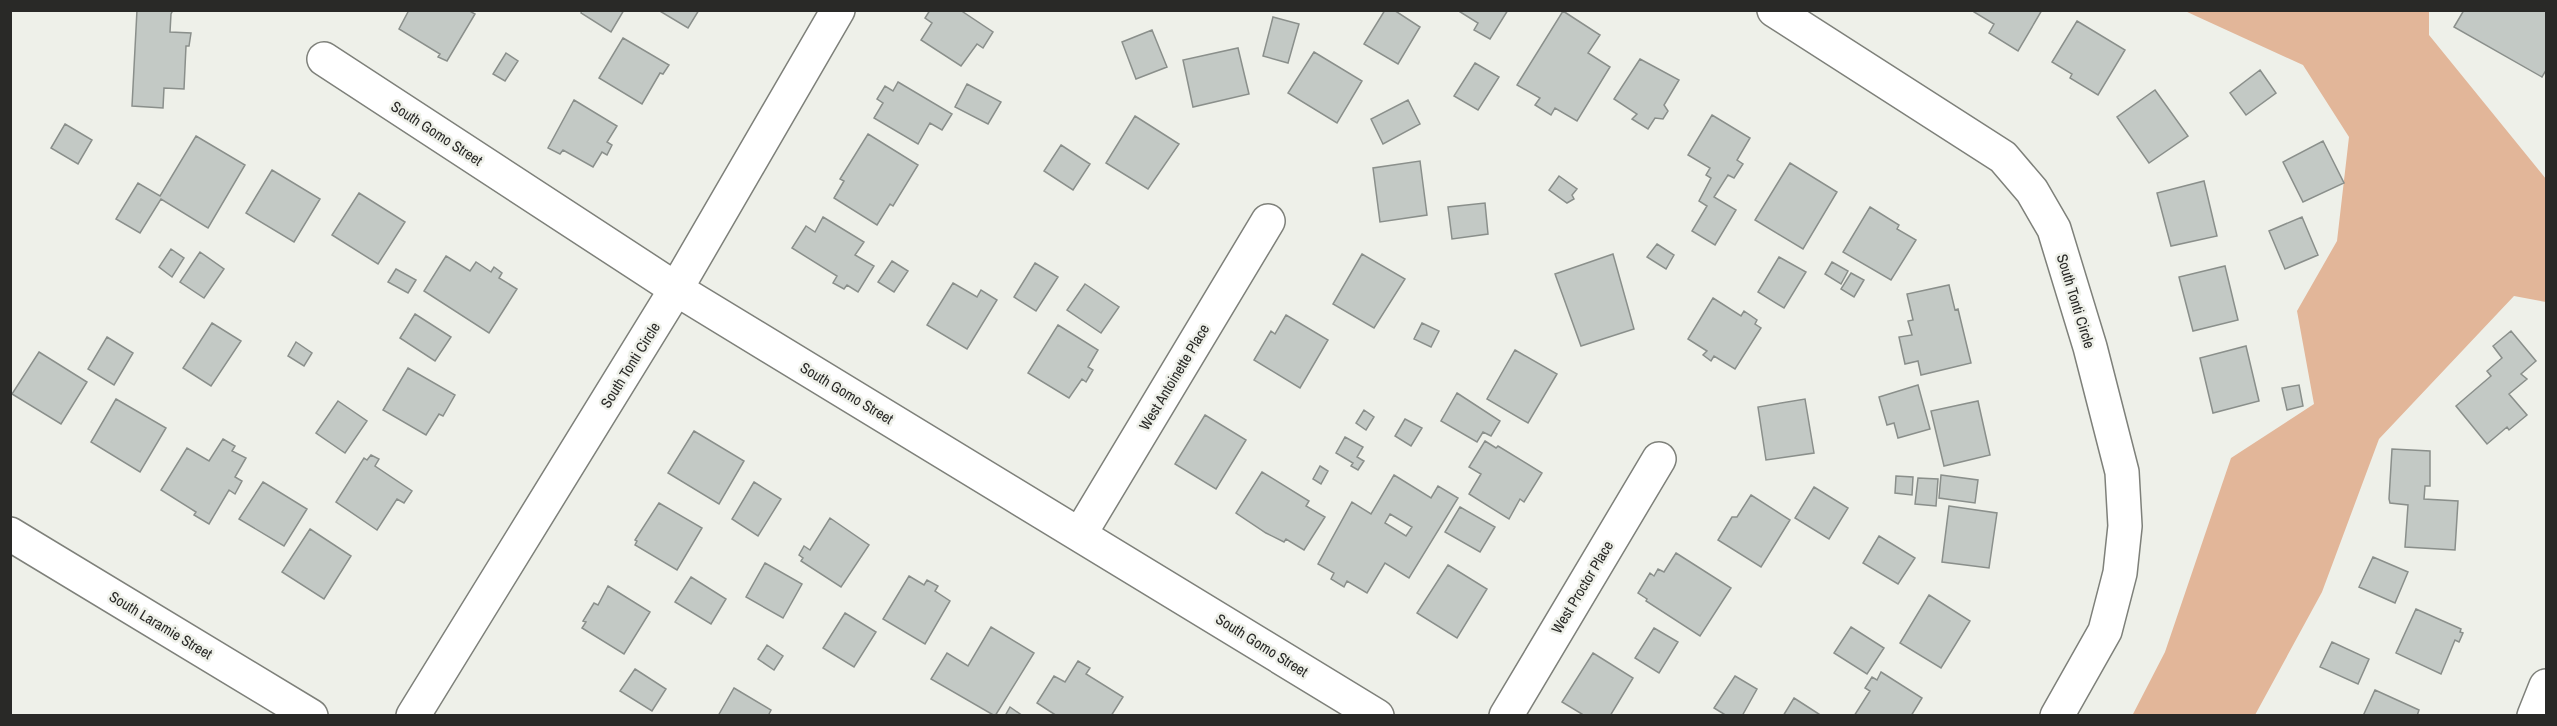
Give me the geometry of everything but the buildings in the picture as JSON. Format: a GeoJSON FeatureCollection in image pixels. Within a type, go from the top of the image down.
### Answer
{"type":"FeatureCollection","features":[{"type":"Feature","properties":{"kind":"street","name":"South Tonti Circle"},"geometry":{"type":"LineString","coordinates":[[413,716],[676,289],[838,10]]}},
{"type":"Feature","properties":{"kind":"street","name":"South Tonti Circle"},"geometry":{"type":"LineString","coordinates":[[1774,10],[2003,157],[2032,190],[2054,229],[2090,347],[2122,472],[2125,526],[2120,573],[2105,631],[2057,716]]}},
{"type":"Feature","properties":{"kind":"street","name":"South Gomo Street"},"geometry":{"type":"LineString","coordinates":[[324,59],[676,289],[1377,716]]}},
{"type":"Feature","properties":{"kind":"street","name":"West Antoinette Place"},"geometry":{"type":"LineString","coordinates":[[1080,534],[1268,221]]}},
{"type":"Feature","properties":{"kind":"street","name":"West Proctor Place"},"geometry":{"type":"LineString","coordinates":[[1506,716],[1659,459]]}},
{"type":"Feature","properties":{"kind":"street","name":"South Laramie Street"},"geometry":{"type":"LineString","coordinates":[[10,534],[300,713]]}},
{"type":"Feature","properties":{"kind":"street"},"geometry":{"type":"LineString","coordinates":[[2534,716],[2547,686]]}},
{"type":"Feature","properties":{"kind":"shaded area"},"geometry":{"type":"Polygon","coordinates":[[[2185,11],[2429,11],[2429,35],[2546,179],[2546,302],[2514,296],[2379,439],[2322,592],[2255,715],[2132,716],[2165,652],[2231,458],[2314,404],[2297,311],[2337,241],[2349,137],[2303,65],[2185,11]]]}}]}
